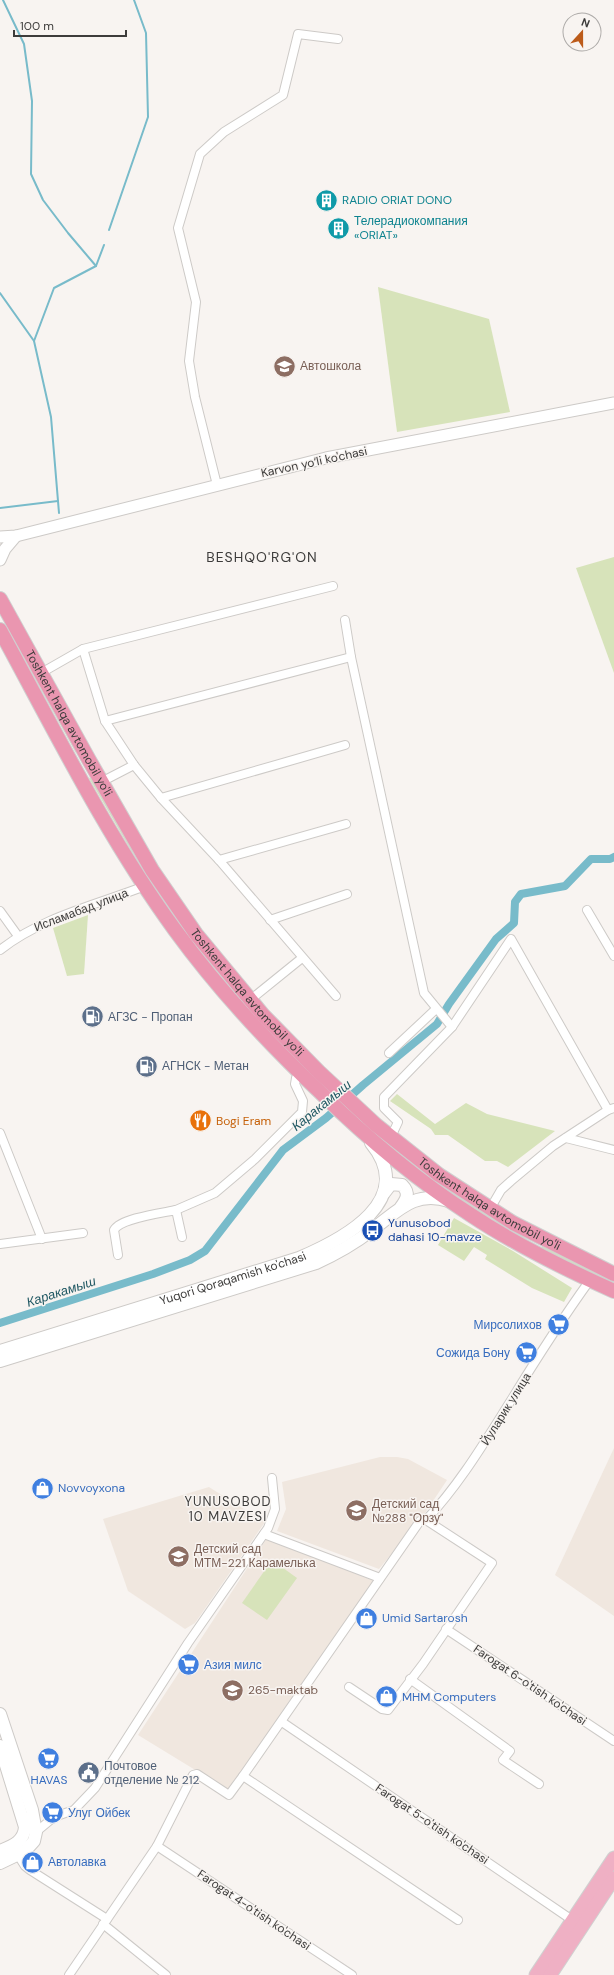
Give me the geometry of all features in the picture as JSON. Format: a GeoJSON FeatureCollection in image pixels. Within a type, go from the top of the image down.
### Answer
{"type":"FeatureCollection","features":[{"type":"Feature","properties":{"kind":"highway","name":"Toshkent halqa avtomobil yo'li"},"geometry":{"type":"LineString","coordinates":[[0,599],[138,848],[166,892],[196,934],[250,1000],[282,1034],[361,1111],[390,1137],[439,1176],[490,1209],[537,1236],[614,1274]]}},
{"type":"Feature","properties":{"kind":"highway"},"geometry":{"type":"LineString","coordinates":[[0,630],[14,623]]}},
{"type":"Feature","properties":{"kind":"highway","name":"Toshkent halqa avtomobil yo'li"},"geometry":{"type":"LineString","coordinates":[[0,630],[76,768],[145,886],[174,929],[216,983],[260,1033],[364,1134],[406,1169],[450,1202],[529,1249],[614,1291]]}},
{"type":"Feature","properties":{"kind":"highway"},"geometry":{"type":"LineString","coordinates":[[76,768],[89,760]]}},
{"type":"Feature","properties":{"kind":"highway"},"geometry":{"type":"LineString","coordinates":[[529,1249],[537,1236]]}},
{"type":"Feature","properties":{"kind":"main road","name":"Yuqori Qoraqamish ko'chasi"},"geometry":{"type":"LineString","coordinates":[[0,1351],[299,1258],[328,1246],[361,1223],[377,1209],[384,1193],[385,1180],[383,1163],[374,1147],[364,1134]]}},
{"type":"Feature","properties":{"kind":"main road"},"geometry":{"type":"LineString","coordinates":[[384,1193],[391,1184],[402,1185],[406,1190],[407,1195],[401,1207]]}},
{"type":"Feature","properties":{"kind":"main road","name":"Yuqori Qoraqamish ko'chasi"},"geometry":{"type":"LineString","coordinates":[[0,1361],[316,1263],[359,1239],[401,1207],[422,1198],[437,1198],[450,1202]]}},
{"type":"Feature","properties":{"kind":"main road"},"geometry":{"type":"LineString","coordinates":[[0,1714],[3,1735],[32,1810],[36,1832],[34,1842],[29,1848],[0,1863]]}},
{"type":"Feature","properties":{"kind":"main road"},"geometry":{"type":"LineString","coordinates":[[0,1746],[25,1827],[24,1835],[18,1843],[0,1851]]}},
{"type":"Feature","properties":{"kind":"main road"},"geometry":{"type":"LineString","coordinates":[[550,1975],[614,1858]]}},
{"type":"Feature","properties":{"kind":"main road"},"geometry":{"type":"LineString","coordinates":[[536,1975],[577,1924],[613,1883]]}},
{"type":"Feature","properties":{"kind":"street"},"geometry":{"type":"LineString","coordinates":[[217,485],[189,361],[196,302],[178,228],[200,154],[224,132],[283,95],[298,34],[338,39]]}},
{"type":"Feature","properties":{"kind":"street","name":"Karvon yo‘li ko'chasi"},"geometry":{"type":"LineString","coordinates":[[0,537],[16,536],[326,458],[614,403]]}},
{"type":"Feature","properties":{"kind":"street"},"geometry":{"type":"LineString","coordinates":[[0,560],[5,549],[16,536]]}},
{"type":"Feature","properties":{"kind":"street"},"geometry":{"type":"LineString","coordinates":[[41,674],[82,649],[333,586]]}},
{"type":"Feature","properties":{"kind":"street"},"geometry":{"type":"LineString","coordinates":[[345,620],[351,657],[424,993],[436,1010],[452,1027]]}},
{"type":"Feature","properties":{"kind":"street"},"geometry":{"type":"LineString","coordinates":[[82,649],[105,721],[134,765],[161,798],[219,860],[336,996]]}},
{"type":"Feature","properties":{"kind":"street"},"geometry":{"type":"LineString","coordinates":[[105,721],[351,657]]}},
{"type":"Feature","properties":{"kind":"street"},"geometry":{"type":"LineString","coordinates":[[161,798],[345,745]]}},
{"type":"Feature","properties":{"kind":"street"},"geometry":{"type":"LineString","coordinates":[[105,780],[134,765]]}},
{"type":"Feature","properties":{"kind":"street"},"geometry":{"type":"LineString","coordinates":[[219,860],[346,824]]}},
{"type":"Feature","properties":{"kind":"street","name":"Исламабад улица"},"geometry":{"type":"LineString","coordinates":[[0,950],[18,936],[55,918],[145,886]]}},
{"type":"Feature","properties":{"kind":"street"},"geometry":{"type":"LineString","coordinates":[[270,920],[347,894]]}},
{"type":"Feature","properties":{"kind":"street"},"geometry":{"type":"LineString","coordinates":[[587,910],[614,956]]}},
{"type":"Feature","properties":{"kind":"street","name":"Исламабад улица"},"geometry":{"type":"LineString","coordinates":[[0,911],[18,936]]}},
{"type":"Feature","properties":{"kind":"street"},"geometry":{"type":"LineString","coordinates":[[390,1137],[398,1122],[384,1108],[384,1097],[452,1027],[511,939],[611,1109],[553,1146],[501,1190],[490,1209]]}},
{"type":"Feature","properties":{"kind":"street"},"geometry":{"type":"LineString","coordinates":[[250,1000],[302,958]]}},
{"type":"Feature","properties":{"kind":"street"},"geometry":{"type":"LineString","coordinates":[[388,1053],[436,1010]]}},
{"type":"Feature","properties":{"kind":"street"},"geometry":{"type":"LineString","coordinates":[[118,1256],[114,1230],[116,1226],[132,1220],[176,1210],[214,1193],[255,1159],[302,1112],[304,1101],[295,1084],[299,1072]]}},
{"type":"Feature","properties":{"kind":"street"},"geometry":{"type":"LineString","coordinates":[[0,1133],[42,1239]]}},
{"type":"Feature","properties":{"kind":"street"},"geometry":{"type":"LineString","coordinates":[[566,1138],[614,1150]]}},
{"type":"Feature","properties":{"kind":"street"},"geometry":{"type":"LineString","coordinates":[[176,1210],[182,1237]]}},
{"type":"Feature","properties":{"kind":"street"},"geometry":{"type":"LineString","coordinates":[[0,1244],[82,1233]]}},
{"type":"Feature","properties":{"kind":"street","name":"Йуларик улица"},"geometry":{"type":"LineString","coordinates":[[380,1578],[420,1522],[426,1520],[446,1498],[478,1452],[590,1280]]}},
{"type":"Feature","properties":{"kind":"street"},"geometry":{"type":"LineString","coordinates":[[36,1832],[54,1817],[74,1810],[95,1788],[188,1643],[272,1522],[275,1509],[272,1478]]}},
{"type":"Feature","properties":{"kind":"street"},"geometry":{"type":"LineString","coordinates":[[349,1688],[382,1709],[388,1710],[410,1679],[423,1664],[492,1563],[426,1520]]}},
{"type":"Feature","properties":{"kind":"street"},"geometry":{"type":"LineString","coordinates":[[69,1975],[157,1846],[195,1774],[229,1795],[282,1722],[380,1578],[264,1534]]}},
{"type":"Feature","properties":{"kind":"street","name":"Farogat 6-o'tish ko'chasi"},"geometry":{"type":"LineString","coordinates":[[446,1629],[614,1741]]}},
{"type":"Feature","properties":{"kind":"street"},"geometry":{"type":"LineString","coordinates":[[410,1679],[510,1751],[502,1760],[539,1784]]}},
{"type":"Feature","properties":{"kind":"street","name":"Farogat 5-o'tish ko'chasi"},"geometry":{"type":"LineString","coordinates":[[282,1722],[577,1924]]}},
{"type":"Feature","properties":{"kind":"street"},"geometry":{"type":"LineString","coordinates":[[243,1776],[458,1920]]}},
{"type":"Feature","properties":{"kind":"street","name":"Farogat 4-o'tish ko'chasi"},"geometry":{"type":"LineString","coordinates":[[157,1846],[352,1975]]}},
{"type":"Feature","properties":{"kind":"street"},"geometry":{"type":"LineString","coordinates":[[18,1855],[25,1866],[105,1922],[165,1975]]}},
{"type":"Feature","properties":{"kind":"shaded area"},"geometry":{"type":"Polygon","coordinates":[[[614,1448],[614,1616],[555,1575],[614,1448]]]}},
{"type":"Feature","properties":{"kind":"shaded area","name":"Детский сад №288 \"Орзу\""},"geometry":{"type":"Polygon","coordinates":[[[380,1457],[397,1457],[408,1459],[447,1480],[425,1513],[379,1569],[277,1531],[286,1509],[282,1482],[380,1457]]]}},
{"type":"Feature","properties":{"kind":"shaded area","name":"Детский сад МТМ-221 Карамелька"},"geometry":{"type":"Polygon","coordinates":[[[209,1487],[265,1522],[195,1623],[185,1629],[128,1591],[103,1519],[209,1487]]]}},
{"type":"Feature","properties":{"kind":"shaded area","name":"265-maktab"},"geometry":{"type":"Polygon","coordinates":[[[267,1538],[374,1581],[228,1790],[138,1735],[267,1538]]]}},
{"type":"Feature","properties":{"kind":"green space"},"geometry":{"type":"Polygon","coordinates":[[[378,287],[489,319],[510,412],[397,432],[378,287]]]}},
{"type":"Feature","properties":{"kind":"green space"},"geometry":{"type":"Polygon","coordinates":[[[614,557],[614,673],[576,568],[614,557]]]}},
{"type":"Feature","properties":{"kind":"green space"},"geometry":{"type":"Polygon","coordinates":[[[15,633],[80,750],[76,753],[11,635],[15,633]]]}},
{"type":"Feature","properties":{"kind":"green space"},"geometry":{"type":"Polygon","coordinates":[[[93,776],[276,1037],[332,1094],[392,1147],[457,1195],[527,1236],[525,1240],[439,1188],[329,1097],[220,979],[172,914],[129,847],[89,778],[93,776]]]}},
{"type":"Feature","properties":{"kind":"green space"},"geometry":{"type":"Polygon","coordinates":[[[88,915],[84,974],[67,976],[53,928],[88,915]]]}},
{"type":"Feature","properties":{"kind":"green space"},"geometry":{"type":"Polygon","coordinates":[[[397,1094],[435,1124],[466,1103],[487,1114],[555,1131],[508,1167],[497,1161],[485,1161],[448,1135],[435,1135],[431,1129],[390,1101],[397,1094]]]}},
{"type":"Feature","properties":{"kind":"green space"},"geometry":{"type":"Polygon","coordinates":[[[454,1218],[513,1251],[572,1288],[564,1302],[532,1288],[485,1259],[487,1255],[474,1247],[464,1261],[438,1245],[454,1218]]]}},
{"type":"Feature","properties":{"kind":"green space"},"geometry":{"type":"Polygon","coordinates":[[[543,1245],[614,1281],[614,1286],[541,1249],[543,1245]]]}},
{"type":"Feature","properties":{"kind":"green space"},"geometry":{"type":"Polygon","coordinates":[[[272,1560],[297,1578],[267,1620],[242,1603],[272,1560]]]}},
{"type":"Feature","properties":{"kind":"waterway"},"geometry":{"type":"LineString","coordinates":[[3,0],[24,44],[32,101],[31,174],[43,200],[96,266]]}},
{"type":"Feature","properties":{"kind":"waterway"},"geometry":{"type":"LineString","coordinates":[[109,230],[148,117],[146,33],[134,0]]}},
{"type":"Feature","properties":{"kind":"waterway"},"geometry":{"type":"LineString","coordinates":[[34,341],[54,288],[96,266],[104,245]]}},
{"type":"Feature","properties":{"kind":"waterway"},"geometry":{"type":"LineString","coordinates":[[0,293],[34,341],[51,417],[59,513]]}},
{"type":"Feature","properties":{"kind":"waterway"},"geometry":{"type":"LineString","coordinates":[[0,508],[58,501]]}},
{"type":"Feature","properties":{"kind":"waterway","name":"Каракамыш"},"geometry":{"type":"LineString","coordinates":[[0,1323],[153,1274],[190,1260],[205,1251],[283,1150],[326,1118],[363,1085],[437,1024],[449,1004],[496,939],[514,923],[515,902],[521,894],[565,886],[591,859],[610,859],[614,857]]}},
{"type":"Feature","properties":{"kind":"place","name":"RADIO ORIAT DONO"},"geometry":{"type":"Point","coordinates":[326,200]}},
{"type":"Feature","properties":{"kind":"place","name":"Телерадиокомпания «ORIAT»"},"geometry":{"type":"Point","coordinates":[338,228]}},
{"type":"Feature","properties":{"kind":"place","name":"Автошкола"},"geometry":{"type":"Point","coordinates":[284,366]}},
{"type":"Feature","properties":{"kind":"place","name":"АГЗС - Пропан"},"geometry":{"type":"Point","coordinates":[92,1017]}},
{"type":"Feature","properties":{"kind":"place","name":"АГНСК - Метан"},"geometry":{"type":"Point","coordinates":[146,1066]}},
{"type":"Feature","properties":{"kind":"place","name":"Bogi Eram"},"geometry":{"type":"Point","coordinates":[201,1121]}},
{"type":"Feature","properties":{"kind":"place","name":"Yunusobod dahasi 10-mavze"},"geometry":{"type":"Point","coordinates":[373,1230]}},
{"type":"Feature","properties":{"kind":"place","name":"Мирсолихов"},"geometry":{"type":"Point","coordinates":[558,1325]}},
{"type":"Feature","properties":{"kind":"place","name":"Сожида Бону"},"geometry":{"type":"Point","coordinates":[526,1353]}},
{"type":"Feature","properties":{"kind":"place","name":"Novvoyxona"},"geometry":{"type":"Point","coordinates":[42,1488]}},
{"type":"Feature","properties":{"kind":"place","name":"Детский сад №288 \"Орзу\""},"geometry":{"type":"Point","coordinates":[356,1511]}},
{"type":"Feature","properties":{"kind":"place","name":"Детский сад МТМ-221 Карамелька"},"geometry":{"type":"Point","coordinates":[179,1556]}},
{"type":"Feature","properties":{"kind":"place","name":"Umid Sartarosh"},"geometry":{"type":"Point","coordinates":[366,1618]}},
{"type":"Feature","properties":{"kind":"place","name":"Азия милс"},"geometry":{"type":"Point","coordinates":[188,1665]}},
{"type":"Feature","properties":{"kind":"place","name":"265-maktab"},"geometry":{"type":"Point","coordinates":[232,1690]}},
{"type":"Feature","properties":{"kind":"place","name":"MHM Computers"},"geometry":{"type":"Point","coordinates":[386,1697]}},
{"type":"Feature","properties":{"kind":"place","name":"HAVAS"},"geometry":{"type":"Point","coordinates":[49,1759]}},
{"type":"Feature","properties":{"kind":"place","name":"Почтовое отделение № 212"},"geometry":{"type":"Point","coordinates":[89,1773]}},
{"type":"Feature","properties":{"kind":"place","name":"Улуг Ойбек"},"geometry":{"type":"Point","coordinates":[53,1813]}},
{"type":"Feature","properties":{"kind":"place","name":"Автолавка"},"geometry":{"type":"Point","coordinates":[32,1862]}},
{"type":"Feature","properties":{"kind":"district","name":"BESHQO'RG'ON"},"geometry":{"type":"Point","coordinates":[262,557]}},
{"type":"Feature","properties":{"kind":"district","name":"YUNUSOBOD 10 MAVZESI"},"geometry":{"type":"Point","coordinates":[228,1508]}}]}
